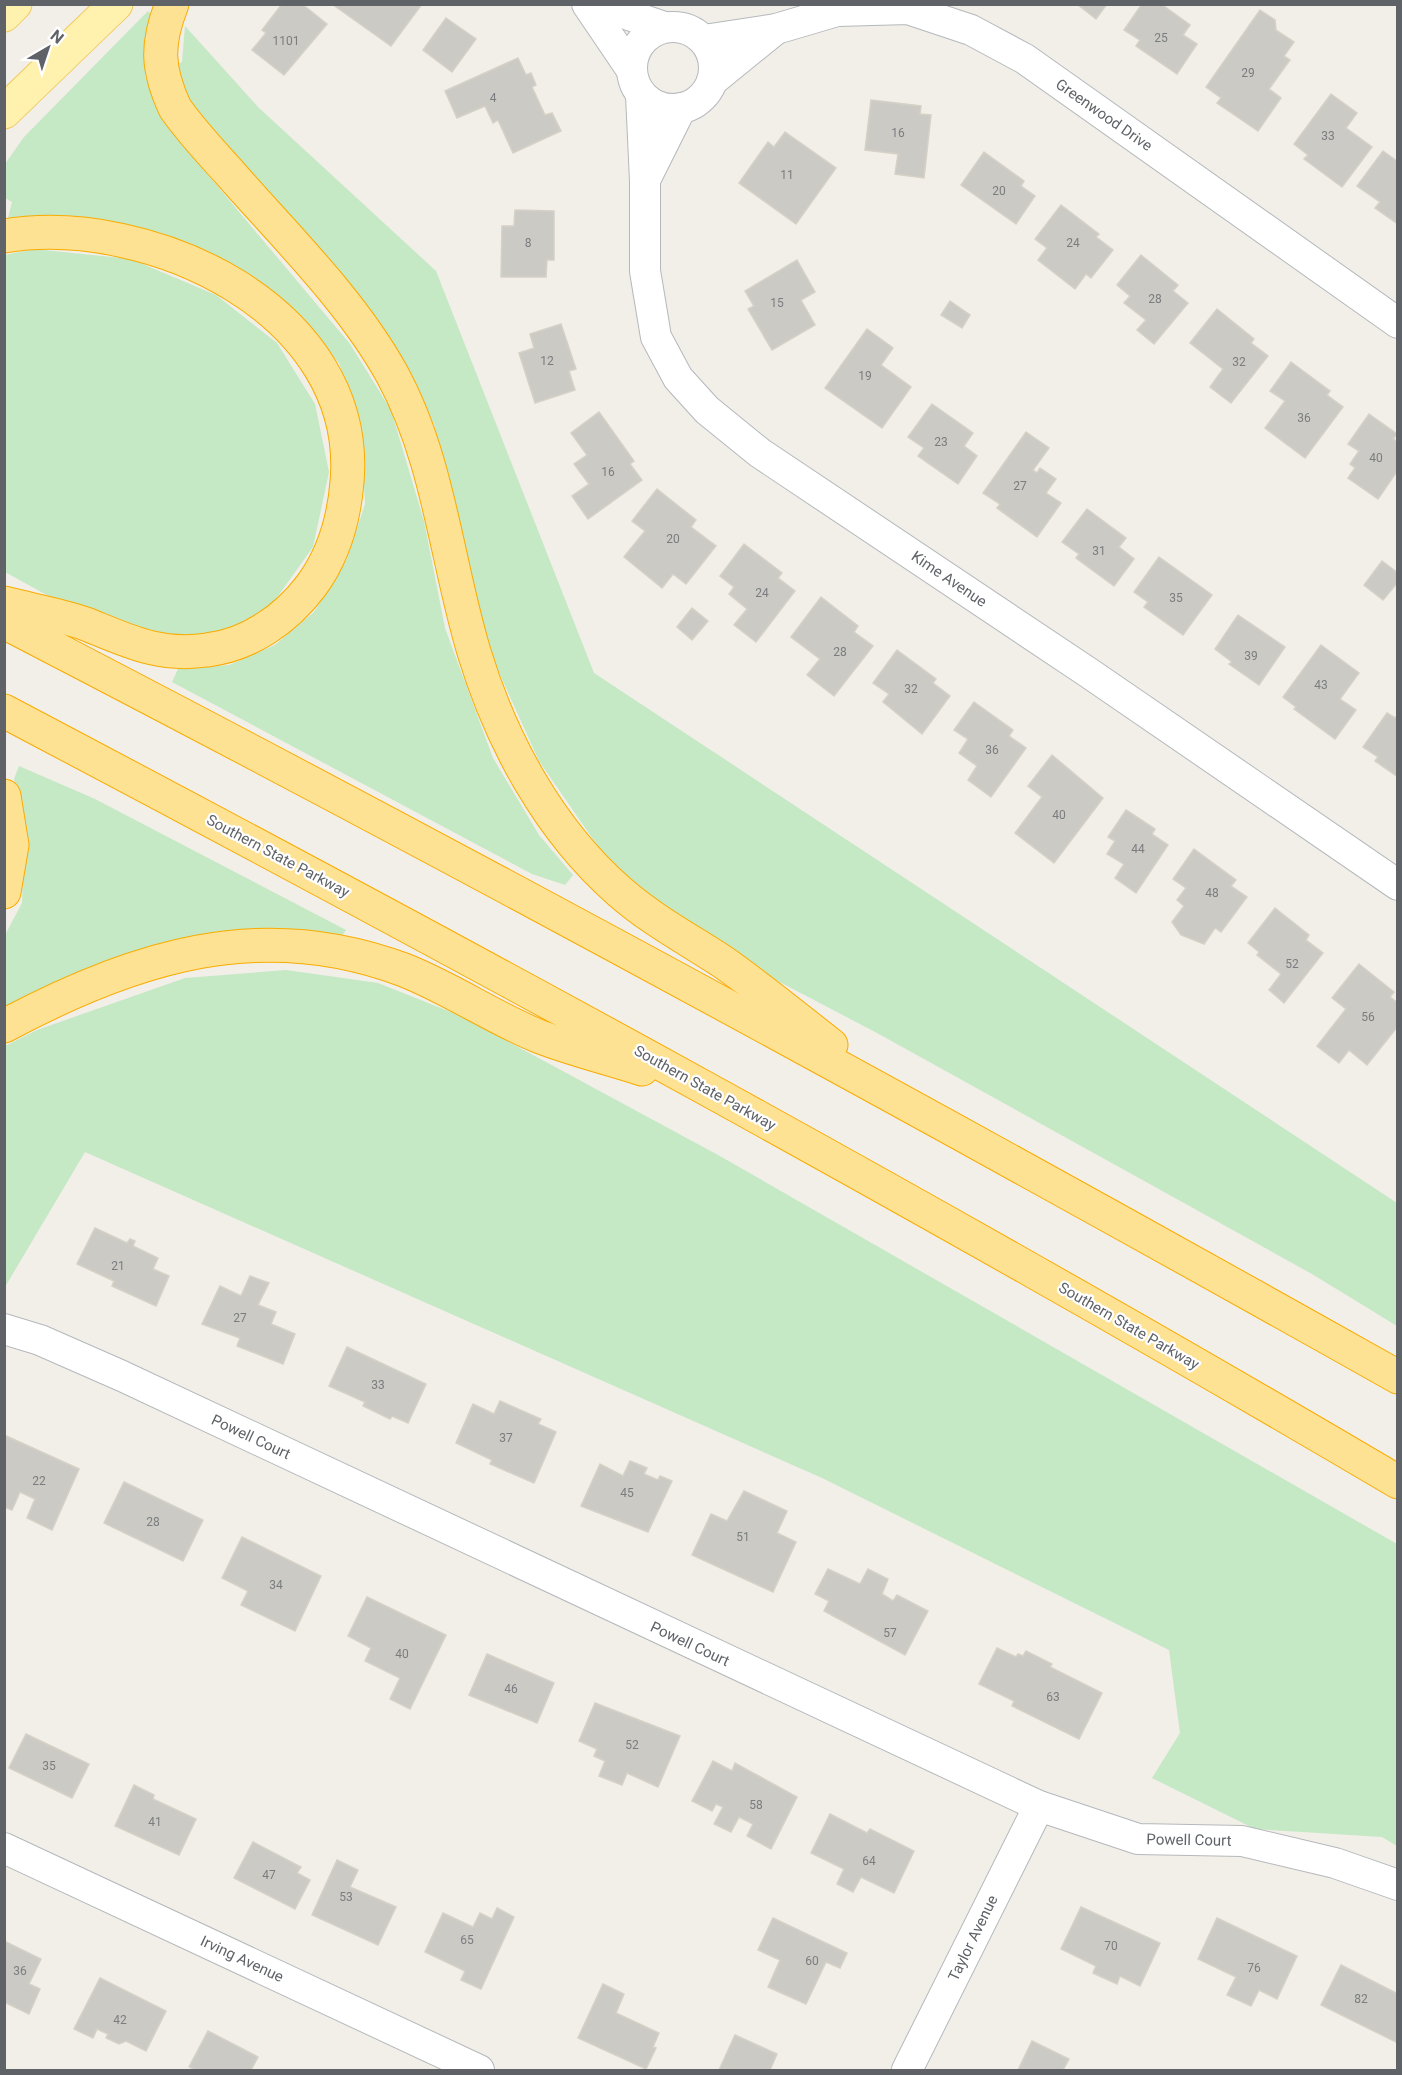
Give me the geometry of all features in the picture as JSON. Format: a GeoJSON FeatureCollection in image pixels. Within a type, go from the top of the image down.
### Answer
{"type":"FeatureCollection","features":[{"type":"Feature","properties":{"kind":"highway"},"geometry":{"type":"LineString","coordinates":[[172,4],[162,37],[160,67],[175,108],[189,127],[352,313],[380,353],[407,405],[429,465],[483,678],[512,748],[549,810],[591,864],[636,906],[675,934],[721,961],[913,1107]]}},
{"type":"Feature","properties":{"kind":"highway"},"geometry":{"type":"LineString","coordinates":[[4,236],[73,231],[129,240],[184,258],[250,296],[279,318],[326,377],[344,426],[348,474],[342,520],[317,577],[304,594],[271,625],[241,641],[208,650],[149,648],[129,643],[85,624],[4,603]]}},
{"type":"Feature","properties":{"kind":"highway"},"geometry":{"type":"LineString","coordinates":[[4,622],[371,815],[913,1107],[1398,1377]]}},
{"type":"Feature","properties":{"kind":"highway","name":"Southern State Parkway"},"geometry":{"type":"LineString","coordinates":[[4,711],[397,919],[714,1093],[1067,1290],[1398,1482]]}},
{"type":"Feature","properties":{"kind":"highway"},"geometry":{"type":"LineString","coordinates":[[4,796],[12,844],[4,892]]}},
{"type":"Feature","properties":{"kind":"highway"},"geometry":{"type":"LineString","coordinates":[[4,1026],[85,985],[169,957],[245,946],[311,948],[341,952],[402,970],[466,998],[538,1036],[714,1093]]}},
{"type":"Feature","properties":{"kind":"main road"},"geometry":{"type":"LineString","coordinates":[[4,15],[15,4]]}},
{"type":"Feature","properties":{"kind":"main road"},"geometry":{"type":"LineString","coordinates":[[4,112],[116,4]]}},
{"type":"Feature","properties":{"kind":"street"},"geometry":{"type":"LineString","coordinates":[[587,4],[636,82],[652,104],[666,109],[681,108],[694,103],[705,94],[712,81],[714,67],[711,53],[704,40],[693,31],[679,26],[664,27],[651,32],[640,41],[633,54],[636,82]]}},
{"type":"Feature","properties":{"kind":"street"},"geometry":{"type":"LineString","coordinates":[[597,4],[664,27]]}},
{"type":"Feature","properties":{"kind":"street","name":"Greenwood Drive"},"geometry":{"type":"LineString","coordinates":[[704,40],[776,29],[837,11],[908,9],[971,30],[1025,59],[1398,323]]}},
{"type":"Feature","properties":{"kind":"street","name":"Greenwood Drive"},"geometry":{"type":"LineString","coordinates":[[712,81],[776,29]]}},
{"type":"Feature","properties":{"kind":"street","name":"Kime Avenue"},"geometry":{"type":"LineString","coordinates":[[636,82],[645,181],[645,271],[656,337],[678,378],[707,410],[760,453],[1089,672],[1398,885]]}},
{"type":"Feature","properties":{"kind":"street","name":"Kime Avenue"},"geometry":{"type":"LineString","coordinates":[[645,181],[681,108]]}},
{"type":"Feature","properties":{"kind":"street","name":"Powell Court"},"geometry":{"type":"LineString","coordinates":[[4,1329],[40,1340],[122,1376],[1039,1806],[1138,1839],[1242,1841],[1335,1863],[1398,1885]]}},
{"type":"Feature","properties":{"kind":"street","name":"Taylor Avenue"},"geometry":{"type":"LineString","coordinates":[[907,2070],[1039,1806]]}},
{"type":"Feature","properties":{"kind":"street","name":"Irving Avenue"},"geometry":{"type":"LineString","coordinates":[[4,1848],[479,2070]]}},
{"type":"Feature","properties":{"kind":"green space"},"geometry":{"type":"Polygon","coordinates":[[[148,11],[154,18],[148,32],[145,76],[167,126],[350,344],[391,410],[424,521],[445,628],[493,758],[539,835],[573,875],[565,885],[532,874],[172,682],[178,669],[229,665],[275,645],[314,612],[347,559],[365,504],[361,424],[339,363],[285,304],[135,227],[66,215],[8,218],[12,202],[5,198],[5,164],[24,137],[148,11]]]}},
{"type":"Feature","properties":{"kind":"green space"},"geometry":{"type":"Polygon","coordinates":[[[185,26],[258,107],[436,271],[594,673],[1397,1203],[1397,1326],[1312,1274],[877,1033],[682,931],[608,861],[539,761],[492,657],[434,424],[383,330],[188,106],[172,67],[182,62],[185,26]]]}},
{"type":"Feature","properties":{"kind":"green space"},"geometry":{"type":"Polygon","coordinates":[[[34,249],[131,259],[216,295],[277,343],[315,404],[329,472],[313,547],[273,603],[227,633],[168,645],[112,631],[5,572],[5,255],[34,249]]]}},
{"type":"Feature","properties":{"kind":"green space"},"geometry":{"type":"Polygon","coordinates":[[[19,766],[95,799],[346,930],[336,944],[282,939],[5,1013],[5,935],[22,903],[25,824],[14,779],[19,766]]]}},
{"type":"Feature","properties":{"kind":"green space"},"geometry":{"type":"Polygon","coordinates":[[[286,970],[378,983],[461,1016],[718,1155],[1397,1544],[1397,1846],[1382,1837],[1255,1829],[1152,1778],[1180,1733],[1169,1650],[822,1478],[85,1152],[5,1287],[5,1046],[37,1030],[185,978],[286,970]]]}},
{"type":"Feature","properties":{"kind":"building"},"geometry":{"type":"Polygon","coordinates":[[[282,4],[302,4],[327,24],[284,75],[252,50],[266,33],[262,30],[282,4]]]}},
{"type":"Feature","properties":{"kind":"building"},"geometry":{"type":"Polygon","coordinates":[[[332,4],[422,4],[391,46],[332,4]]]}},
{"type":"Feature","properties":{"kind":"building"},"geometry":{"type":"Polygon","coordinates":[[[1077,4],[1107,4],[1096,19],[1077,4]]]}},
{"type":"Feature","properties":{"kind":"building"},"geometry":{"type":"Polygon","coordinates":[[[1142,4],[1161,4],[1190,25],[1183,35],[1197,44],[1177,74],[1136,46],[1140,40],[1124,30],[1142,4]]]}},
{"type":"Feature","properties":{"kind":"building"},"geometry":{"type":"Polygon","coordinates":[[[1260,10],[1275,20],[1276,30],[1294,42],[1284,56],[1290,60],[1269,89],[1281,98],[1258,131],[1217,103],[1221,98],[1206,87],[1260,10]]]}},
{"type":"Feature","properties":{"kind":"building"},"geometry":{"type":"Polygon","coordinates":[[[446,18],[476,39],[452,72],[423,50],[446,18]]]}},
{"type":"Feature","properties":{"kind":"building"},"geometry":{"type":"Polygon","coordinates":[[[518,58],[526,75],[531,73],[536,85],[532,87],[545,115],[552,113],[561,131],[513,153],[498,120],[493,123],[485,106],[457,118],[445,91],[518,58]]]}},
{"type":"Feature","properties":{"kind":"building"},"geometry":{"type":"Polygon","coordinates":[[[1331,94],[1357,113],[1346,128],[1372,147],[1342,187],[1304,159],[1308,155],[1294,144],[1331,94]]]}},
{"type":"Feature","properties":{"kind":"building"},"geometry":{"type":"Polygon","coordinates":[[[871,100],[921,106],[920,114],[931,115],[924,178],[895,174],[898,154],[865,150],[871,100]]]}},
{"type":"Feature","properties":{"kind":"building"},"geometry":{"type":"Polygon","coordinates":[[[785,132],[836,168],[796,224],[739,183],[768,142],[774,147],[785,132]]]}},
{"type":"Feature","properties":{"kind":"building"},"geometry":{"type":"Polygon","coordinates":[[[1383,151],[1398,162],[1398,224],[1375,208],[1380,202],[1357,186],[1383,151]]]}},
{"type":"Feature","properties":{"kind":"building"},"geometry":{"type":"Polygon","coordinates":[[[984,152],[1024,181],[1021,186],[1035,196],[1016,224],[961,185],[984,152]]]}},
{"type":"Feature","properties":{"kind":"building"},"geometry":{"type":"Polygon","coordinates":[[[1061,205],[1099,234],[1096,237],[1113,250],[1091,278],[1086,274],[1075,289],[1038,260],[1047,248],[1035,239],[1061,205]]]}},
{"type":"Feature","properties":{"kind":"building"},"geometry":{"type":"Polygon","coordinates":[[[515,210],[554,211],[554,260],[547,260],[546,277],[501,277],[502,226],[514,226],[515,210]]]}},
{"type":"Feature","properties":{"kind":"building"},"geometry":{"type":"Polygon","coordinates":[[[1141,255],[1178,285],[1173,291],[1188,303],[1154,344],[1137,330],[1146,320],[1124,303],[1130,296],[1117,285],[1141,255]]]}},
{"type":"Feature","properties":{"kind":"building"},"geometry":{"type":"Polygon","coordinates":[[[797,260],[815,292],[801,300],[815,325],[772,350],[748,309],[754,306],[745,291],[797,260]]]}},
{"type":"Feature","properties":{"kind":"building"},"geometry":{"type":"Polygon","coordinates":[[[950,301],[970,315],[962,328],[941,315],[950,301]]]}},
{"type":"Feature","properties":{"kind":"building"},"geometry":{"type":"Polygon","coordinates":[[[1217,309],[1254,339],[1251,343],[1268,356],[1231,403],[1210,387],[1223,369],[1190,343],[1217,309]]]}},
{"type":"Feature","properties":{"kind":"building"},"geometry":{"type":"Polygon","coordinates":[[[561,324],[576,369],[569,371],[575,390],[535,403],[519,353],[534,348],[530,334],[561,324]]]}},
{"type":"Feature","properties":{"kind":"building"},"geometry":{"type":"Polygon","coordinates":[[[867,329],[893,348],[881,365],[911,387],[882,428],[825,388],[867,329]]]}},
{"type":"Feature","properties":{"kind":"building"},"geometry":{"type":"Polygon","coordinates":[[[1291,362],[1330,391],[1327,395],[1343,407],[1305,458],[1265,428],[1285,401],[1270,391],[1291,362]]]}},
{"type":"Feature","properties":{"kind":"building"},"geometry":{"type":"Polygon","coordinates":[[[932,404],[973,433],[964,446],[977,456],[958,484],[918,456],[924,448],[908,437],[932,404]]]}},
{"type":"Feature","properties":{"kind":"building"},"geometry":{"type":"Polygon","coordinates":[[[599,412],[634,461],[630,464],[642,480],[588,519],[572,496],[589,484],[574,464],[587,455],[571,433],[599,412]]]}},
{"type":"Feature","properties":{"kind":"building"},"geometry":{"type":"Polygon","coordinates":[[[1369,414],[1397,434],[1393,439],[1398,442],[1398,470],[1378,499],[1348,478],[1355,468],[1350,464],[1359,451],[1348,444],[1369,414]]]}},
{"type":"Feature","properties":{"kind":"building"},"geometry":{"type":"Polygon","coordinates":[[[1026,432],[1049,448],[1033,470],[1037,473],[1040,468],[1056,479],[1046,493],[1061,503],[1037,537],[997,508],[1000,504],[983,493],[1026,432]]]}},
{"type":"Feature","properties":{"kind":"building"},"geometry":{"type":"Polygon","coordinates":[[[657,489],[696,520],[691,527],[716,546],[686,584],[673,574],[662,588],[624,557],[645,531],[632,521],[657,489]]]}},
{"type":"Feature","properties":{"kind":"building"},"geometry":{"type":"Polygon","coordinates":[[[1087,509],[1126,538],[1119,547],[1134,559],[1114,586],[1076,558],[1079,554],[1062,542],[1087,509]]]}},
{"type":"Feature","properties":{"kind":"building"},"geometry":{"type":"Polygon","coordinates":[[[744,544],[782,573],[778,578],[795,591],[756,642],[734,625],[747,609],[729,594],[734,587],[720,576],[744,544]]]}},
{"type":"Feature","properties":{"kind":"building"},"geometry":{"type":"Polygon","coordinates":[[[1159,557],[1212,595],[1183,635],[1144,607],[1148,602],[1134,592],[1159,557]]]}},
{"type":"Feature","properties":{"kind":"building"},"geometry":{"type":"Polygon","coordinates":[[[1382,561],[1398,573],[1398,582],[1383,600],[1364,585],[1382,561]]]}},
{"type":"Feature","properties":{"kind":"building"},"geometry":{"type":"Polygon","coordinates":[[[821,597],[858,626],[854,632],[873,646],[834,696],[807,675],[820,659],[791,637],[821,597]]]}},
{"type":"Feature","properties":{"kind":"building"},"geometry":{"type":"Polygon","coordinates":[[[692,608],[708,621],[692,640],[677,627],[692,608]]]}},
{"type":"Feature","properties":{"kind":"building"},"geometry":{"type":"Polygon","coordinates":[[[1238,615],[1285,647],[1259,685],[1229,664],[1232,662],[1215,649],[1238,615]]]}},
{"type":"Feature","properties":{"kind":"building"},"geometry":{"type":"Polygon","coordinates":[[[1321,645],[1359,673],[1340,699],[1356,710],[1335,739],[1294,709],[1296,707],[1283,697],[1321,645]]]}},
{"type":"Feature","properties":{"kind":"building"},"geometry":{"type":"Polygon","coordinates":[[[897,650],[936,679],[933,683],[950,696],[922,734],[883,702],[889,694],[873,683],[897,650]]]}},
{"type":"Feature","properties":{"kind":"building"},"geometry":{"type":"Polygon","coordinates":[[[974,702],[1013,730],[1009,736],[1026,748],[991,797],[968,780],[977,766],[959,753],[968,739],[954,730],[974,702]]]}},
{"type":"Feature","properties":{"kind":"building"},"geometry":{"type":"Polygon","coordinates":[[[1387,713],[1395,718],[1398,715],[1398,777],[1375,761],[1378,757],[1363,747],[1387,713]]]}},
{"type":"Feature","properties":{"kind":"building"},"geometry":{"type":"Polygon","coordinates":[[[1052,755],[1103,798],[1054,863],[1015,833],[1042,797],[1028,786],[1052,755]]]}},
{"type":"Feature","properties":{"kind":"building"},"geometry":{"type":"Polygon","coordinates":[[[1126,810],[1155,829],[1152,834],[1168,845],[1136,893],[1115,878],[1124,864],[1107,854],[1115,841],[1108,837],[1126,810]]]}},
{"type":"Feature","properties":{"kind":"building"},"geometry":{"type":"Polygon","coordinates":[[[1194,849],[1236,880],[1231,886],[1247,897],[1221,932],[1215,928],[1204,944],[1181,935],[1172,922],[1184,906],[1177,900],[1186,888],[1173,879],[1194,849]]]}},
{"type":"Feature","properties":{"kind":"building"},"geometry":{"type":"Polygon","coordinates":[[[1275,908],[1309,935],[1306,940],[1323,953],[1284,1003],[1269,990],[1281,974],[1257,955],[1259,952],[1248,943],[1275,908]]]}},
{"type":"Feature","properties":{"kind":"building"},"geometry":{"type":"Polygon","coordinates":[[[1359,964],[1394,992],[1390,997],[1398,1003],[1398,1026],[1367,1065],[1349,1050],[1339,1063],[1317,1046],[1346,1009],[1332,998],[1359,964]]]}},
{"type":"Feature","properties":{"kind":"building"},"geometry":{"type":"Polygon","coordinates":[[[95,1228],[127,1243],[130,1239],[135,1241],[133,1246],[158,1258],[153,1269],[169,1276],[156,1306],[112,1286],[114,1281],[77,1264],[95,1228]]]}},
{"type":"Feature","properties":{"kind":"building"},"geometry":{"type":"Polygon","coordinates":[[[250,1276],[269,1283],[258,1305],[276,1312],[271,1324],[295,1334],[283,1364],[237,1346],[240,1338],[202,1324],[220,1286],[241,1296],[250,1276]]]}},
{"type":"Feature","properties":{"kind":"building"},"geometry":{"type":"Polygon","coordinates":[[[347,1347],[426,1384],[408,1423],[392,1416],[390,1419],[363,1406],[365,1402],[329,1386],[347,1347]]]}},
{"type":"Feature","properties":{"kind":"building"},"geometry":{"type":"Polygon","coordinates":[[[500,1401],[541,1419],[538,1424],[556,1432],[534,1483],[490,1464],[492,1460],[456,1443],[473,1404],[494,1414],[500,1401]]]}},
{"type":"Feature","properties":{"kind":"building"},"geometry":{"type":"Polygon","coordinates":[[[4,1435],[79,1469],[52,1530],[27,1518],[35,1499],[20,1492],[12,1510],[4,1507],[4,1435]]]}},
{"type":"Feature","properties":{"kind":"building"},"geometry":{"type":"Polygon","coordinates":[[[630,1461],[647,1468],[644,1474],[658,1480],[660,1476],[672,1481],[648,1532],[581,1506],[600,1464],[623,1476],[630,1461]]]}},
{"type":"Feature","properties":{"kind":"building"},"geometry":{"type":"Polygon","coordinates":[[[124,1482],[203,1520],[183,1561],[104,1523],[124,1482]]]}},
{"type":"Feature","properties":{"kind":"building"},"geometry":{"type":"Polygon","coordinates":[[[744,1491],[787,1511],[777,1533],[796,1542],[773,1592],[692,1555],[711,1514],[727,1521],[744,1491]]]}},
{"type":"Feature","properties":{"kind":"building"},"geometry":{"type":"Polygon","coordinates":[[[242,1537],[321,1576],[295,1631],[241,1605],[248,1591],[222,1578],[242,1537]]]}},
{"type":"Feature","properties":{"kind":"building"},"geometry":{"type":"Polygon","coordinates":[[[828,1569],[860,1584],[868,1569],[888,1579],[882,1594],[893,1601],[897,1595],[928,1611],[905,1655],[824,1611],[829,1601],[815,1594],[828,1569]]]}},
{"type":"Feature","properties":{"kind":"building"},"geometry":{"type":"Polygon","coordinates":[[[367,1597],[446,1635],[410,1709],[390,1699],[400,1678],[365,1661],[371,1648],[348,1636],[367,1597]]]}},
{"type":"Feature","properties":{"kind":"building"},"geometry":{"type":"Polygon","coordinates":[[[997,1648],[1016,1657],[1018,1654],[1023,1656],[1026,1651],[1052,1664],[1050,1667],[1102,1693],[1079,1739],[1012,1706],[1014,1701],[979,1684],[997,1648]]]}},
{"type":"Feature","properties":{"kind":"building"},"geometry":{"type":"Polygon","coordinates":[[[487,1654],[554,1683],[537,1723],[469,1695],[487,1654]]]}},
{"type":"Feature","properties":{"kind":"building"},"geometry":{"type":"Polygon","coordinates":[[[595,1703],[680,1736],[658,1787],[627,1773],[622,1785],[599,1776],[605,1761],[594,1756],[597,1749],[579,1741],[595,1703]]]}},
{"type":"Feature","properties":{"kind":"building"},"geometry":{"type":"Polygon","coordinates":[[[26,1734],[89,1764],[72,1798],[9,1768],[26,1734]]]}},
{"type":"Feature","properties":{"kind":"building"},"geometry":{"type":"Polygon","coordinates":[[[713,1761],[732,1771],[735,1763],[797,1797],[771,1849],[747,1836],[753,1824],[739,1817],[731,1832],[714,1824],[723,1807],[716,1804],[712,1811],[692,1801],[713,1761]]]}},
{"type":"Feature","properties":{"kind":"building"},"geometry":{"type":"Polygon","coordinates":[[[134,1785],[154,1795],[153,1799],[196,1819],[179,1855],[115,1826],[134,1785]]]}},
{"type":"Feature","properties":{"kind":"building"},"geometry":{"type":"Polygon","coordinates":[[[830,1814],[867,1833],[870,1829],[914,1851],[894,1893],[861,1877],[853,1892],[837,1884],[844,1869],[811,1853],[830,1814]]]}},
{"type":"Feature","properties":{"kind":"building"},"geometry":{"type":"Polygon","coordinates":[[[253,1842],[301,1867],[297,1873],[310,1880],[295,1909],[234,1878],[253,1842]]]}},
{"type":"Feature","properties":{"kind":"building"},"geometry":{"type":"Polygon","coordinates":[[[337,1860],[358,1870],[350,1887],[396,1907],[378,1945],[312,1915],[337,1860]]]}},
{"type":"Feature","properties":{"kind":"building"},"geometry":{"type":"Polygon","coordinates":[[[1081,1907],[1160,1943],[1140,1986],[1120,1976],[1117,1984],[1093,1973],[1096,1966],[1061,1949],[1081,1907]]]}},
{"type":"Feature","properties":{"kind":"building"},"geometry":{"type":"Polygon","coordinates":[[[497,1908],[514,1917],[481,1989],[461,1980],[465,1971],[425,1952],[443,1913],[473,1927],[480,1913],[492,1919],[497,1908]]]}},
{"type":"Feature","properties":{"kind":"building"},"geometry":{"type":"Polygon","coordinates":[[[773,1918],[847,1953],[840,1968],[826,1962],[806,2004],[768,1987],[780,1960],[758,1950],[773,1918]]]}},
{"type":"Feature","properties":{"kind":"building"},"geometry":{"type":"Polygon","coordinates":[[[1217,1918],[1297,1956],[1277,1999],[1259,1990],[1251,2006],[1227,1995],[1236,1977],[1198,1959],[1217,1918]]]}},
{"type":"Feature","properties":{"kind":"building"},"geometry":{"type":"Polygon","coordinates":[[[4,1941],[41,1959],[29,1984],[40,1989],[29,2014],[4,2002],[4,1941]]]}},
{"type":"Feature","properties":{"kind":"building"},"geometry":{"type":"Polygon","coordinates":[[[1341,1965],[1398,1994],[1398,2043],[1321,2005],[1341,1965]]]}},
{"type":"Feature","properties":{"kind":"building"},"geometry":{"type":"Polygon","coordinates":[[[100,1978],[166,2011],[146,2051],[126,2041],[119,2044],[106,2038],[108,2034],[97,2029],[93,2038],[74,2029],[100,1978]]]}},
{"type":"Feature","properties":{"kind":"building"},"geometry":{"type":"Polygon","coordinates":[[[603,1984],[624,1994],[616,2013],[659,2033],[653,2047],[656,2048],[646,2069],[578,2038],[603,1984]]]}},
{"type":"Feature","properties":{"kind":"building"},"geometry":{"type":"Polygon","coordinates":[[[208,2031],[258,2057],[251,2070],[196,2070],[189,2067],[208,2031]]]}},
{"type":"Feature","properties":{"kind":"building"},"geometry":{"type":"Polygon","coordinates":[[[735,2035],[777,2054],[770,2070],[719,2070],[735,2035]]]}},
{"type":"Feature","properties":{"kind":"building"},"geometry":{"type":"Polygon","coordinates":[[[1032,2041],[1069,2059],[1063,2070],[1018,2070],[1032,2041]]]}}]}
